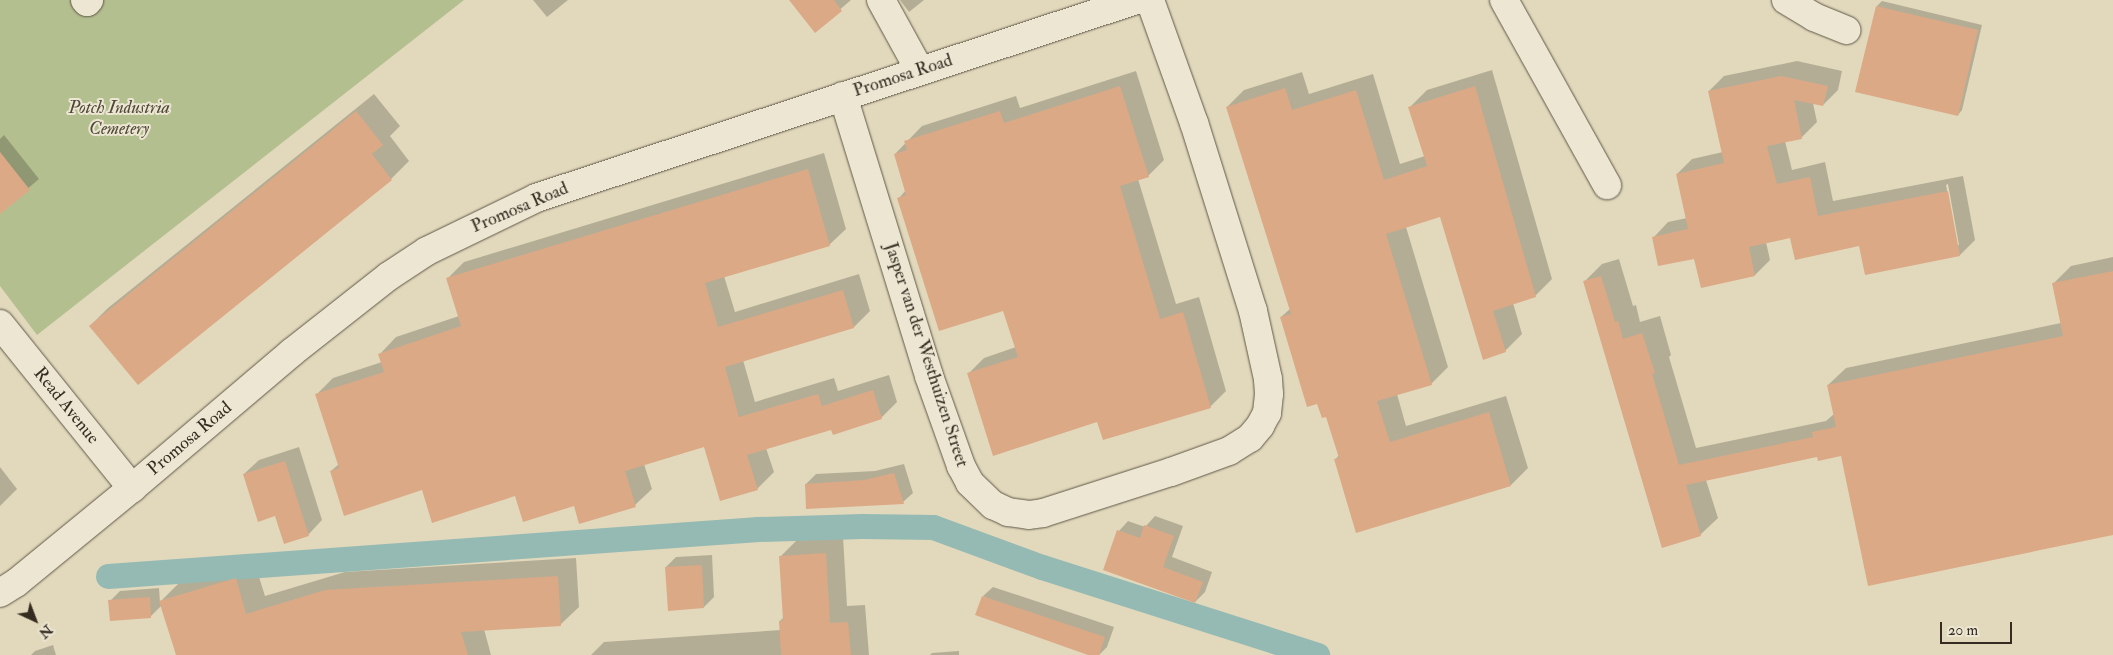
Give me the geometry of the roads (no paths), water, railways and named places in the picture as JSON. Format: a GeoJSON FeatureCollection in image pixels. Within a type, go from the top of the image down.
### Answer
{"type":"FeatureCollection","features":[{"type":"Feature","properties":{"kind":"street"},"geometry":{"type":"LineString","coordinates":[[85,0],[87,2],[89,0]]}},
{"type":"Feature","properties":{"kind":"street"},"geometry":{"type":"LineString","coordinates":[[881,0],[920,71]]}},
{"type":"Feature","properties":{"kind":"street","name":"Promosa Road"},"geometry":{"type":"LineString","coordinates":[[0,593],[16,583],[132,488],[291,353],[389,276],[427,251],[536,198],[1136,0]]}},
{"type":"Feature","properties":{"kind":"street","name":"Jasper van der Westhuizen Street"},"geometry":{"type":"LineString","coordinates":[[843,96],[929,376],[961,466],[970,483],[994,505],[1008,512],[1029,515],[1043,513],[1171,472],[1229,450],[1250,438],[1267,413],[1268,378],[1253,312],[1194,123],[1150,0]]}},
{"type":"Feature","properties":{"kind":"street"},"geometry":{"type":"LineString","coordinates":[[1504,0],[1608,185]]}},
{"type":"Feature","properties":{"kind":"street"},"geometry":{"type":"LineString","coordinates":[[1786,0],[1814,17],[1846,30]]}},
{"type":"Feature","properties":{"kind":"street","name":"Read Avenue"},"geometry":{"type":"LineString","coordinates":[[0,324],[132,488]]}},
{"type":"Feature","properties":{"kind":"waterway"},"geometry":{"type":"LineString","coordinates":[[108,576],[758,529],[862,526],[933,527],[1042,567],[1317,655]]}},
{"type":"Feature","properties":{"kind":"park label","name":"Potch Industria Cemetery"},"geometry":{"type":"Point","coordinates":[119,119]}}]}
